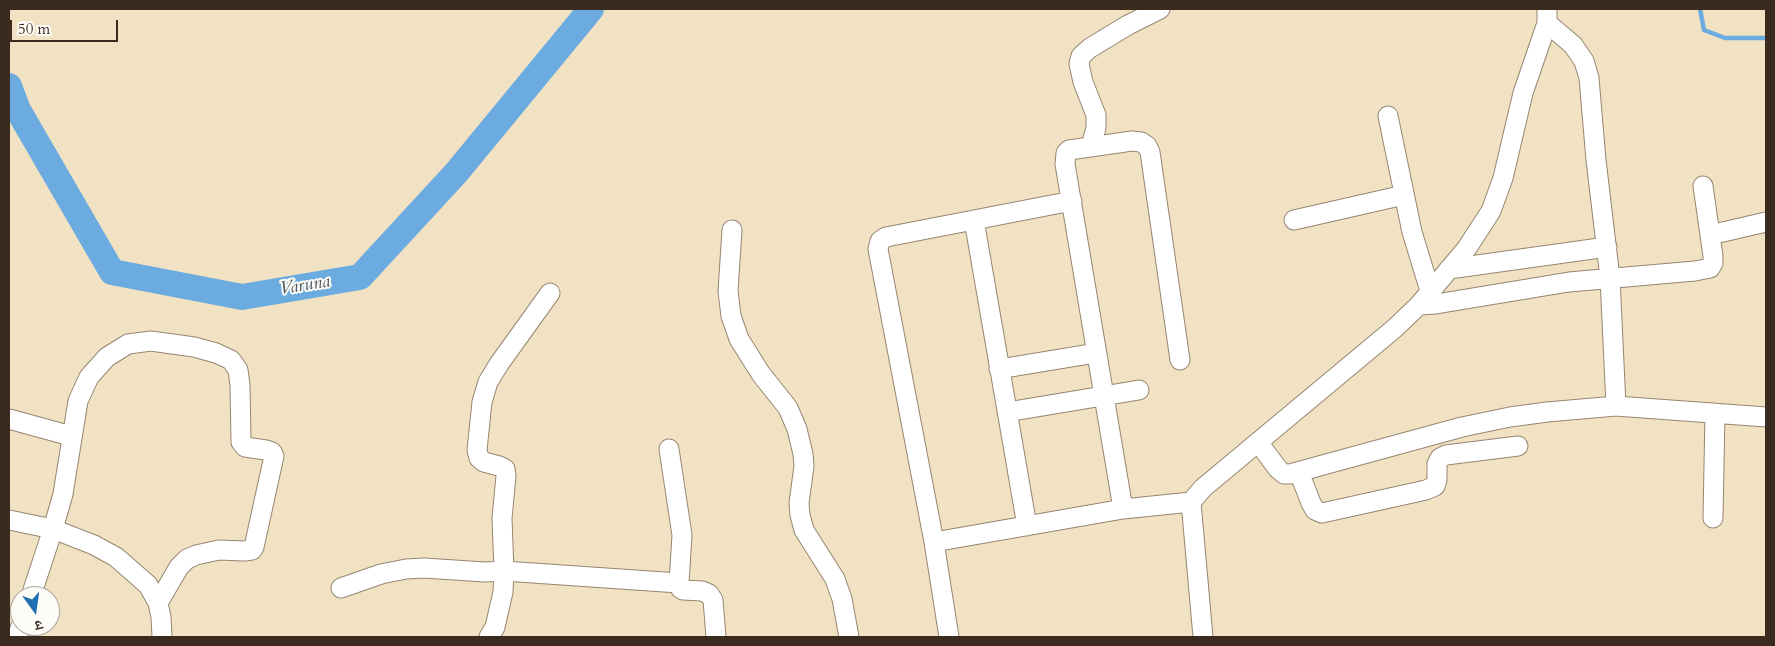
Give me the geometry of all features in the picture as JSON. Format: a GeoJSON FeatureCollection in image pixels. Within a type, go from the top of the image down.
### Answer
{"type":"FeatureCollection","features":[{"type":"Feature","properties":{"kind":"street"},"geometry":{"type":"LineString","coordinates":[[1091,146],[1096,128],[1096,115],[1083,82],[1079,64],[1081,56],[1112,34],[1160,9]]}},
{"type":"Feature","properties":{"kind":"street"},"geometry":{"type":"LineString","coordinates":[[1547,16],[1584,60],[1589,78],[1596,160],[1610,278],[1616,406]]}},
{"type":"Feature","properties":{"kind":"street"},"geometry":{"type":"LineString","coordinates":[[934,542],[1123,509],[1191,502],[1203,488],[1395,328],[1425,298],[1467,248],[1491,211],[1503,178],[1523,93],[1547,16]]}},
{"type":"Feature","properties":{"kind":"street"},"geometry":{"type":"LineString","coordinates":[[1388,116],[1425,298]]}},
{"type":"Feature","properties":{"kind":"street"},"geometry":{"type":"LineString","coordinates":[[1123,509],[1065,164],[1066,154],[1069,150],[1132,141],[1141,142],[1150,152],[1180,360]]}},
{"type":"Feature","properties":{"kind":"street"},"geometry":{"type":"LineString","coordinates":[[1425,298],[1436,304],[1554,284],[1710,268],[1713,263],[1703,186]]}},
{"type":"Feature","properties":{"kind":"street"},"geometry":{"type":"LineString","coordinates":[[1294,220],[1404,195]]}},
{"type":"Feature","properties":{"kind":"street"},"geometry":{"type":"LineString","coordinates":[[949,637],[934,542],[878,249],[880,241],[886,237],[1072,202]]}},
{"type":"Feature","properties":{"kind":"street"},"geometry":{"type":"LineString","coordinates":[[974,220],[1027,526]]}},
{"type":"Feature","properties":{"kind":"street"},"geometry":{"type":"LineString","coordinates":[[1710,236],[1766,222]]}},
{"type":"Feature","properties":{"kind":"street"},"geometry":{"type":"LineString","coordinates":[[732,230],[728,291],[731,316],[739,339],[747,353],[788,408],[797,429],[804,466],[799,503],[802,522],[804,530],[835,579],[842,598],[849,637]]}},
{"type":"Feature","properties":{"kind":"street"},"geometry":{"type":"LineString","coordinates":[[1449,269],[1607,247]]}},
{"type":"Feature","properties":{"kind":"street"},"geometry":{"type":"LineString","coordinates":[[489,637],[496,627],[503,592],[502,518],[506,476],[505,469],[484,462],[479,458],[477,450],[482,402],[488,382],[499,364],[550,293]]}},
{"type":"Feature","properties":{"kind":"street"},"geometry":{"type":"LineString","coordinates":[[34,586],[63,494],[78,401],[89,378],[107,357],[128,344],[151,341],[216,352],[231,360],[238,370],[240,385],[241,442],[245,447],[266,450],[272,452],[274,456],[252,550],[219,550],[187,559],[178,567],[158,603]]}},
{"type":"Feature","properties":{"kind":"street"},"geometry":{"type":"LineString","coordinates":[[1000,369],[1096,354]]}},
{"type":"Feature","properties":{"kind":"street"},"geometry":{"type":"LineString","coordinates":[[1007,412],[1139,390]]}},
{"type":"Feature","properties":{"kind":"street"},"geometry":{"type":"LineString","coordinates":[[1258,442],[1278,469],[1284,474],[1290,474],[1462,427],[1510,417],[1616,406],[1766,417]]}},
{"type":"Feature","properties":{"kind":"street"},"geometry":{"type":"LineString","coordinates":[[1713,518],[1715,413]]}},
{"type":"Feature","properties":{"kind":"street"},"geometry":{"type":"LineString","coordinates":[[9,419],[71,436]]}},
{"type":"Feature","properties":{"kind":"street"},"geometry":{"type":"LineString","coordinates":[[1299,472],[1311,503],[1315,510],[1322,513],[1426,490],[1435,486],[1437,464],[1440,458],[1446,455],[1518,446]]}},
{"type":"Feature","properties":{"kind":"street"},"geometry":{"type":"LineString","coordinates":[[669,449],[682,535],[678,582],[683,590],[702,591],[709,594],[713,600],[716,637]]}},
{"type":"Feature","properties":{"kind":"street"},"geometry":{"type":"LineString","coordinates":[[1191,502],[1203,637]]}},
{"type":"Feature","properties":{"kind":"street"},"geometry":{"type":"LineString","coordinates":[[9,520],[53,529],[94,545],[116,557],[148,584],[158,603],[162,637]]}},
{"type":"Feature","properties":{"kind":"street"},"geometry":{"type":"LineString","coordinates":[[340,588],[381,574],[406,569],[446,568],[485,572],[504,571],[678,582]]}},
{"type":"Feature","properties":{"kind":"waterway","name":"Varuna"},"geometry":{"type":"LineString","coordinates":[[9,86],[18,110],[112,272],[242,297],[360,277],[456,173],[591,9]]}},
{"type":"Feature","properties":{"kind":"waterway"},"geometry":{"type":"LineString","coordinates":[[1700,9],[1704,30],[1725,38],[1766,38]]}}]}
